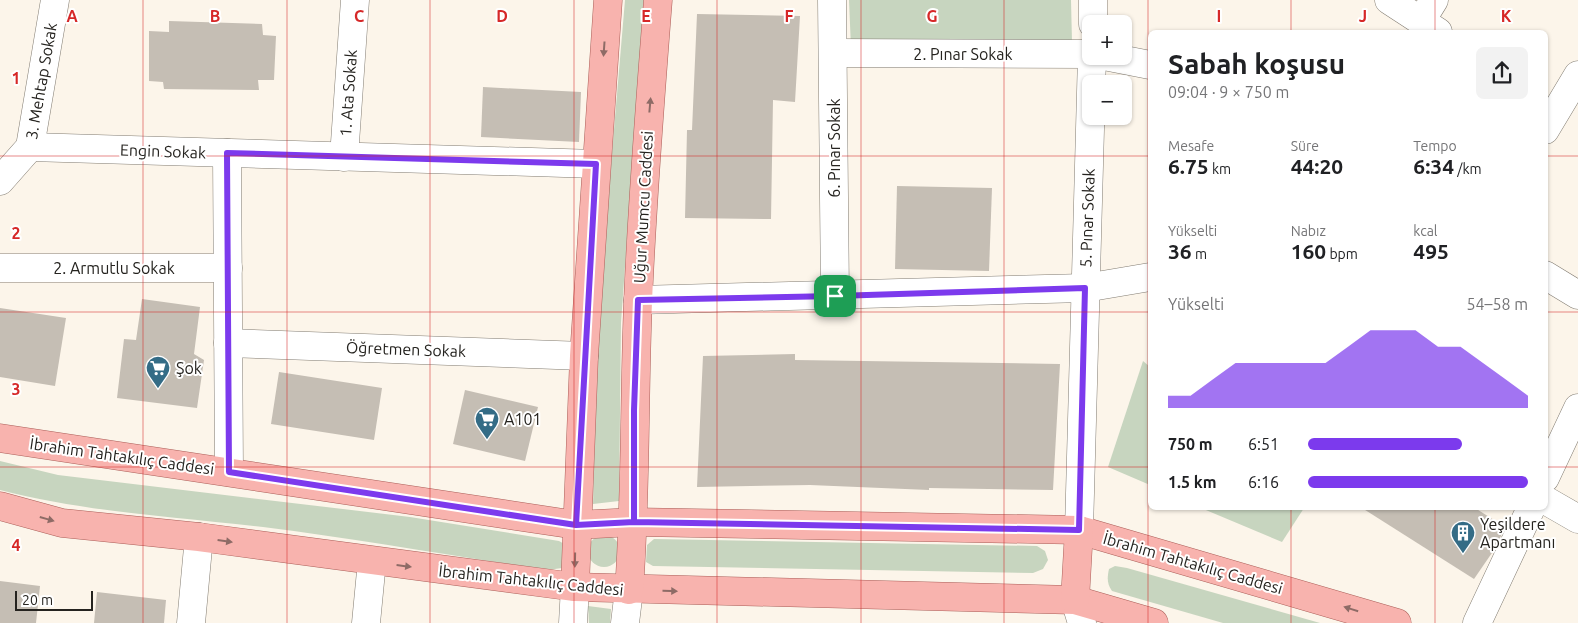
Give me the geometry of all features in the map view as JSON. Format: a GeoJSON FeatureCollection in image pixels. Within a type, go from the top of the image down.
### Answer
{"type":"FeatureCollection","features":[{"type":"Feature","properties":{"kind":"main road"},"geometry":{"type":"LineString","coordinates":[[575,587],[584,356],[608,0]]}},
{"type":"Feature","properties":{"kind":"main road","name":"Uğur Mumcu Caddesi"},"geometry":{"type":"LineString","coordinates":[[630,590],[634,522],[634,410],[638,300],[658,0]]}},
{"type":"Feature","properties":{"kind":"main road","name":"İbrahim Tahtakılıç Caddesi"},"geometry":{"type":"LineString","coordinates":[[0,438],[576,525],[634,522],[1079,530],[1398,623]]}},
{"type":"Feature","properties":{"kind":"main road","name":"İbrahim Tahtakılıç Caddesi"},"geometry":{"type":"LineString","coordinates":[[0,506],[62,523],[199,537],[575,587],[1079,612],[1154,623]]}},
{"type":"Feature","properties":{"kind":"main road"},"geometry":{"type":"LineString","coordinates":[[1079,530],[1079,612]]}},
{"type":"Feature","properties":{"kind":"street","name":"3. Mehtap Sokak"},"geometry":{"type":"LineString","coordinates":[[0,181],[30,147],[55,0]]}},
{"type":"Feature","properties":{"kind":"street","name":"1. Ata Sokak"},"geometry":{"type":"LineString","coordinates":[[344,157],[355,0]]}},
{"type":"Feature","properties":{"kind":"street","name":"6. Pınar Sokak"},"geometry":{"type":"LineString","coordinates":[[832,0],[835,296]]}},
{"type":"Feature","properties":{"kind":"street"},"geometry":{"type":"LineString","coordinates":[[1093,15],[1094,0]]}},
{"type":"Feature","properties":{"kind":"street"},"geometry":{"type":"LineString","coordinates":[[1389,0],[1431,18]]}},
{"type":"Feature","properties":{"kind":"street","name":"2. Pınar Sokak"},"geometry":{"type":"LineString","coordinates":[[834,53],[1082,55]]}},
{"type":"Feature","properties":{"kind":"street"},"geometry":{"type":"LineString","coordinates":[[1132,61],[1148,65]]}},
{"type":"Feature","properties":{"kind":"street","name":"5. Pınar Sokak"},"geometry":{"type":"LineString","coordinates":[[1079,530],[1092,65]]}},
{"type":"Feature","properties":{"kind":"street"},"geometry":{"type":"LineString","coordinates":[[1549,115],[1578,75]]}},
{"type":"Feature","properties":{"kind":"street","name":"Engin Sokak"},"geometry":{"type":"LineString","coordinates":[[30,147],[596,164]]}},
{"type":"Feature","properties":{"kind":"street"},"geometry":{"type":"LineString","coordinates":[[227,153],[229,472]]}},
{"type":"Feature","properties":{"kind":"street","name":"2. Armutlu Sokak"},"geometry":{"type":"LineString","coordinates":[[0,268],[228,268]]}},
{"type":"Feature","properties":{"kind":"street"},"geometry":{"type":"LineString","coordinates":[[638,300],[1085,288],[1148,277]]}},
{"type":"Feature","properties":{"kind":"street"},"geometry":{"type":"LineString","coordinates":[[1548,277],[1578,295]]}},
{"type":"Feature","properties":{"kind":"street","name":"Öğretmen Sokak"},"geometry":{"type":"LineString","coordinates":[[228,343],[584,356]]}},
{"type":"Feature","properties":{"kind":"street"},"geometry":{"type":"LineString","coordinates":[[1548,472],[1578,408]]}},
{"type":"Feature","properties":{"kind":"street"},"geometry":{"type":"LineString","coordinates":[[1548,502],[1578,519]]}},
{"type":"Feature","properties":{"kind":"street"},"geometry":{"type":"LineString","coordinates":[[1477,623],[1530,510]]}},
{"type":"Feature","properties":{"kind":"street"},"geometry":{"type":"LineString","coordinates":[[192,623],[199,537]]}},
{"type":"Feature","properties":{"kind":"street"},"geometry":{"type":"LineString","coordinates":[[366,623],[372,561]]}},
{"type":"Feature","properties":{"kind":"street"},"geometry":{"type":"LineString","coordinates":[[573,623],[575,587]]}},
{"type":"Feature","properties":{"kind":"street","name":"Uğur Mumcu Caddesi"},"geometry":{"type":"LineString","coordinates":[[625,623],[630,590]]}},
{"type":"Feature","properties":{"kind":"green space"},"geometry":{"type":"Polygon","coordinates":[[[625,0],[644,0],[621,323],[619,501],[593,504],[598,318],[625,0]]]}},
{"type":"Feature","properties":{"kind":"green space"},"geometry":{"type":"Polygon","coordinates":[[[849,0],[1071,0],[1072,42],[851,48],[849,0]]]}},
{"type":"Feature","properties":{"kind":"green space"},"geometry":{"type":"Polygon","coordinates":[[[1143,361],[1148,365],[1148,484],[1108,467],[1143,361]]]}},
{"type":"Feature","properties":{"kind":"green space"},"geometry":{"type":"Polygon","coordinates":[[[0,461],[58,475],[410,517],[559,541],[566,545],[562,568],[548,570],[263,527],[98,509],[0,490],[0,461]]]}},
{"type":"Feature","properties":{"kind":"green space"},"geometry":{"type":"Polygon","coordinates":[[[1206,510],[1303,510],[1282,542],[1206,510]]]}},
{"type":"Feature","properties":{"kind":"green space"},"geometry":{"type":"Polygon","coordinates":[[[604,535],[610,536],[615,540],[619,545],[619,557],[615,562],[610,566],[604,567],[598,566],[593,562],[589,557],[588,551],[589,545],[593,540],[598,536],[604,535]]]}},
{"type":"Feature","properties":{"kind":"green space"},"geometry":{"type":"Polygon","coordinates":[[[654,539],[1037,546],[1045,551],[1048,560],[1043,569],[1033,573],[653,566],[646,562],[647,545],[654,539]]]}},
{"type":"Feature","properties":{"kind":"green space"},"geometry":{"type":"Polygon","coordinates":[[[1115,566],[1320,623],[1223,623],[1112,591],[1108,583],[1108,575],[1109,569],[1115,566]]]}},
{"type":"Feature","properties":{"kind":"green space"},"geometry":{"type":"Polygon","coordinates":[[[588,606],[611,609],[610,623],[589,623],[588,606]]]}},
{"type":"Feature","properties":{"kind":"building"},"geometry":{"type":"Polygon","coordinates":[[[697,14],[800,16],[795,102],[773,100],[771,219],[685,218],[687,130],[692,130],[697,14]]]}},
{"type":"Feature","properties":{"kind":"building"},"geometry":{"type":"Polygon","coordinates":[[[169,21],[262,24],[263,35],[276,36],[274,80],[258,80],[259,90],[164,89],[163,82],[149,81],[149,31],[169,32],[169,21]]]}},
{"type":"Feature","properties":{"kind":"building"},"geometry":{"type":"Polygon","coordinates":[[[483,87],[581,92],[579,142],[481,137],[483,87]]]}},
{"type":"Feature","properties":{"kind":"building"},"geometry":{"type":"Polygon","coordinates":[[[897,186],[992,188],[989,271],[895,269],[897,186]]]}},
{"type":"Feature","properties":{"kind":"building"},"geometry":{"type":"Polygon","coordinates":[[[142,299],[200,307],[194,354],[204,360],[197,408],[117,398],[124,339],[136,340],[142,299]]]}},
{"type":"Feature","properties":{"kind":"building"},"geometry":{"type":"Polygon","coordinates":[[[0,308],[66,318],[55,386],[0,377],[0,308]]]}},
{"type":"Feature","properties":{"kind":"building"},"geometry":{"type":"Polygon","coordinates":[[[795,354],[795,360],[1060,364],[1053,490],[929,488],[929,490],[810,485],[697,487],[703,356],[795,354]]]}},
{"type":"Feature","properties":{"kind":"building"},"geometry":{"type":"Polygon","coordinates":[[[279,372],[382,388],[374,440],[271,424],[279,372]]]}},
{"type":"Feature","properties":{"kind":"building"},"geometry":{"type":"Polygon","coordinates":[[[465,390],[538,407],[525,461],[453,444],[465,390]]]}},
{"type":"Feature","properties":{"kind":"building","name":"Yeşildere Apartmanı"},"geometry":{"type":"Polygon","coordinates":[[[1365,510],[1478,510],[1505,527],[1496,547],[1474,579],[1365,510]]]}},
{"type":"Feature","properties":{"kind":"building"},"geometry":{"type":"Polygon","coordinates":[[[0,581],[40,586],[36,623],[0,623],[0,581]]]}},
{"type":"Feature","properties":{"kind":"building"},"geometry":{"type":"Polygon","coordinates":[[[97,592],[166,600],[164,623],[94,623],[97,592]]]}},
{"type":"Feature","properties":{"kind":"place","name":"Şok"},"geometry":{"type":"Point","coordinates":[158,389]}},
{"type":"Feature","properties":{"kind":"place","name":"A101"},"geometry":{"type":"Point","coordinates":[487,440]}},
{"type":"Feature","properties":{"kind":"place","name":"Yeşildere Apartmanı"},"geometry":{"type":"Point","coordinates":[1463,554]}},
{"type":"Feature","properties":{"kind":"route"},"geometry":{"type":"LineString","coordinates":[[835,296],[638,300],[634,410],[634,522],[576,525],[229,472],[227,153],[596,164],[576,525],[634,522],[1079,530],[1085,288],[835,296]]}}]}
